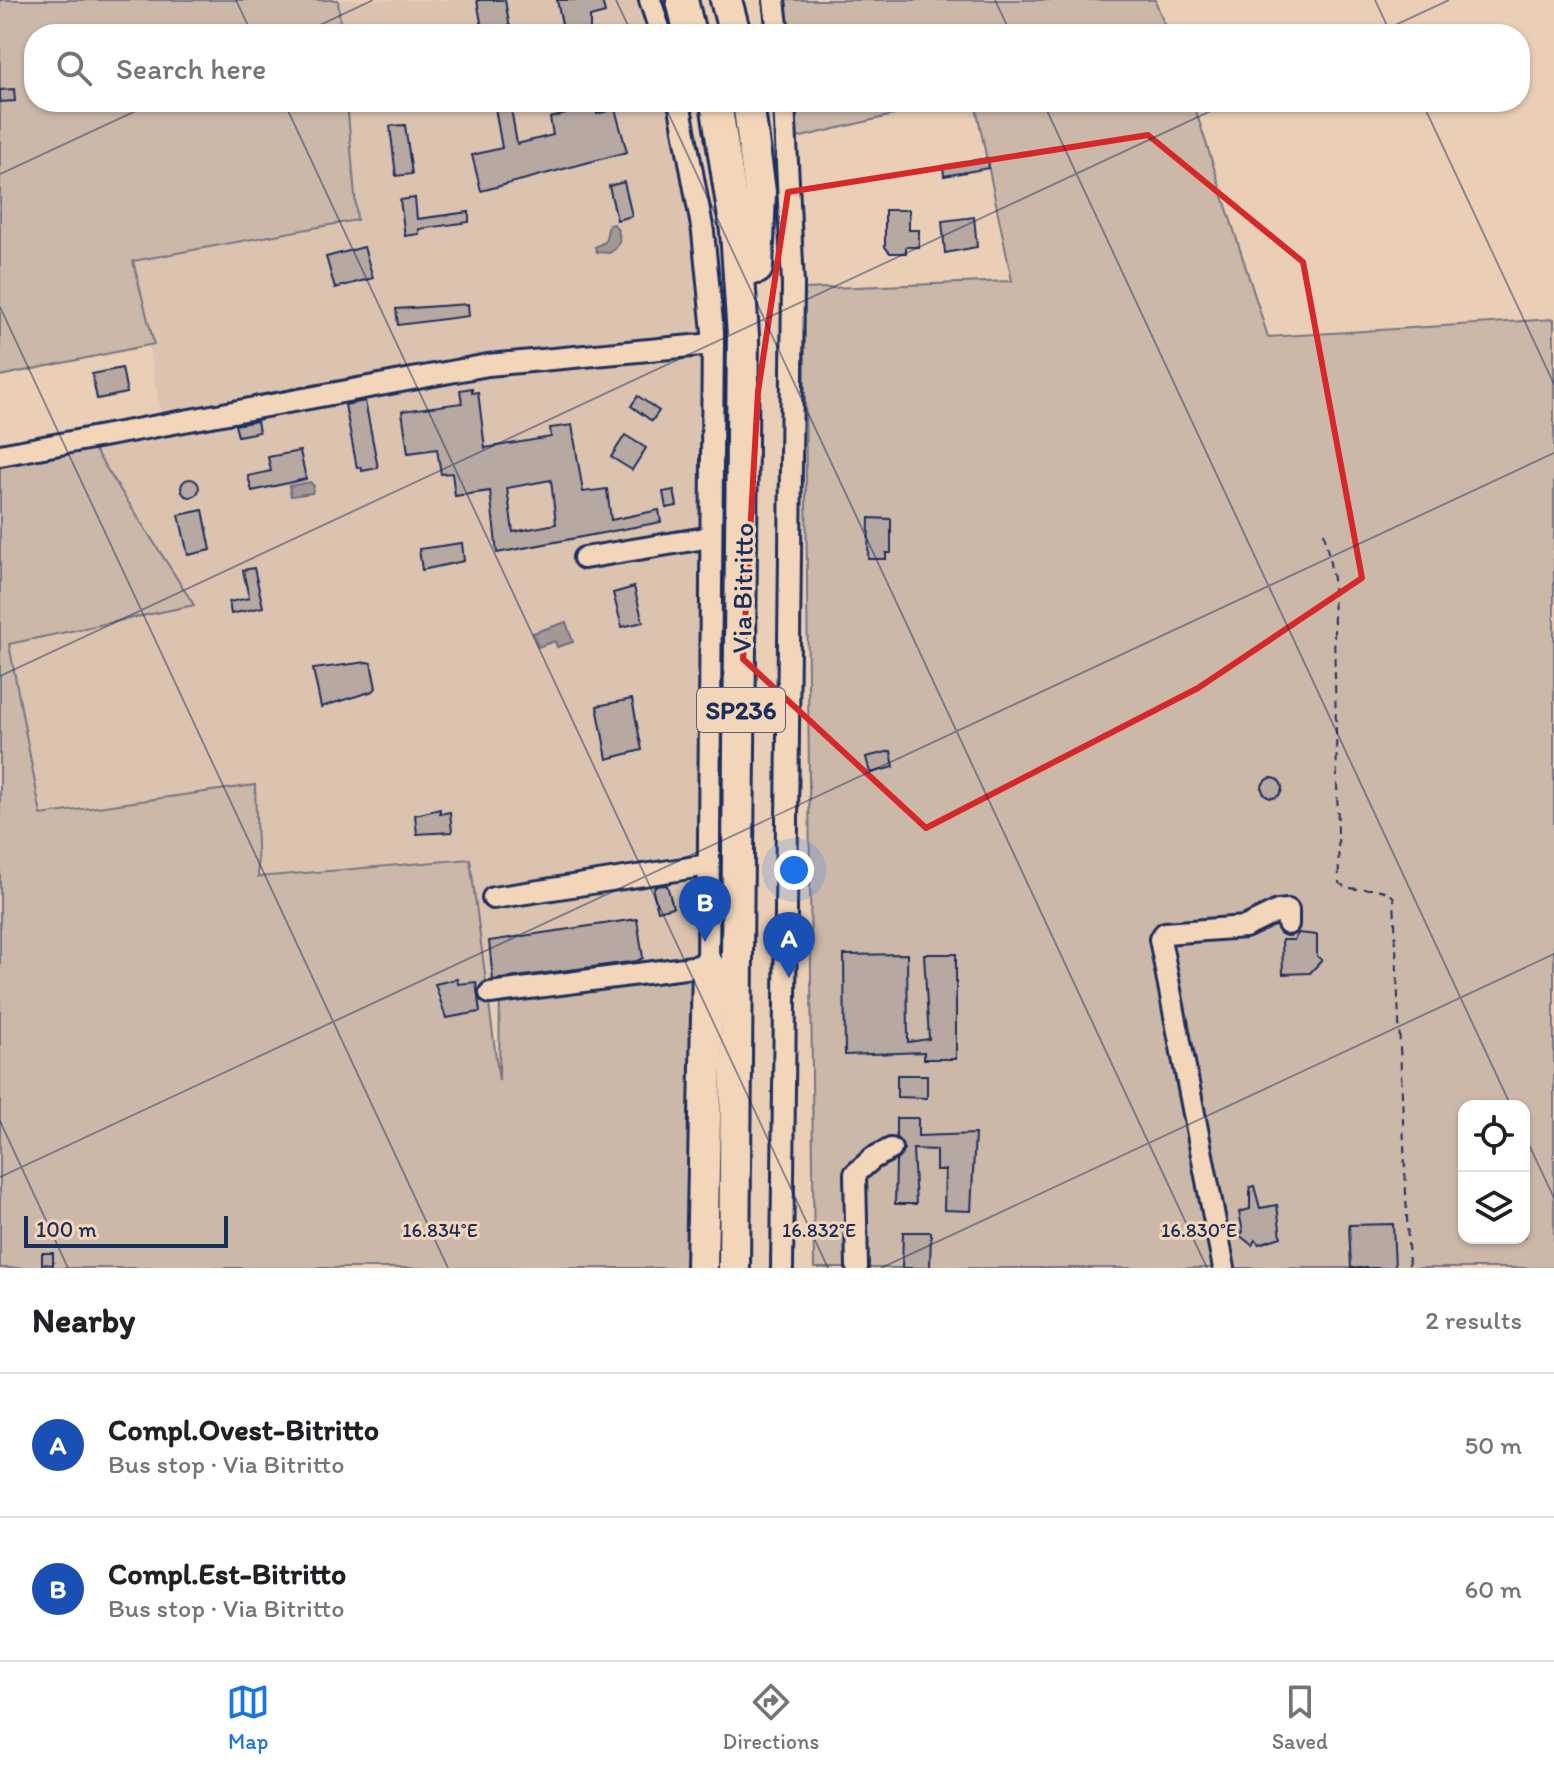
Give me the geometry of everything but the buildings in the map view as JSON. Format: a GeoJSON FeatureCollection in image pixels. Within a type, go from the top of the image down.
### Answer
{"type":"FeatureCollection","features":[{"type":"Feature","properties":{"kind":"highway"},"geometry":{"type":"LineString","coordinates":[[682,0],[688,24]]}},
{"type":"Feature","properties":{"kind":"highway"},"geometry":{"type":"LineString","coordinates":[[694,0],[700,24]]}},
{"type":"Feature","properties":{"kind":"highway"},"geometry":{"type":"LineString","coordinates":[[715,0],[721,24]]}},
{"type":"Feature","properties":{"kind":"highway"},"geometry":{"type":"LineString","coordinates":[[726,0],[732,24]]}},
{"type":"Feature","properties":{"kind":"highway"},"geometry":{"type":"LineString","coordinates":[[711,112],[725,152]]}},
{"type":"Feature","properties":{"kind":"highway","name":"Via Bitritto"},"geometry":{"type":"LineString","coordinates":[[718,112],[736,231],[744,383],[734,1268]]}},
{"type":"Feature","properties":{"kind":"highway","name":"Via Bitritto"},"geometry":{"type":"LineString","coordinates":[[738,112],[757,268],[764,379],[754,1268]]}},
{"type":"Feature","properties":{"kind":"highway"},"geometry":{"type":"LineString","coordinates":[[749,112],[760,192],[757,268]]}},
{"type":"Feature","properties":{"kind":"highway"},"geometry":{"type":"LineString","coordinates":[[702,1268],[708,965]]}},
{"type":"Feature","properties":{"kind":"street"},"geometry":{"type":"LineString","coordinates":[[650,0],[658,24]]}},
{"type":"Feature","properties":{"kind":"street"},"geometry":{"type":"LineString","coordinates":[[774,0],[777,24]]}},
{"type":"Feature","properties":{"kind":"street"},"geometry":{"type":"LineString","coordinates":[[490,993],[708,965],[713,344],[703,232],[681,112]]}},
{"type":"Feature","properties":{"kind":"street"},"geometry":{"type":"LineString","coordinates":[[782,1268],[793,284],[784,112]]}},
{"type":"Feature","properties":{"kind":"street"},"geometry":{"type":"LineString","coordinates":[[0,455],[488,365],[713,344]]}},
{"type":"Feature","properties":{"kind":"street"},"geometry":{"type":"LineString","coordinates":[[584,558],[711,537]]}},
{"type":"Feature","properties":{"kind":"street"},"geometry":{"type":"LineString","coordinates":[[493,898],[709,865]]}},
{"type":"Feature","properties":{"kind":"street"},"geometry":{"type":"LineString","coordinates":[[1224,1268],[1160,939],[1165,933],[1245,927],[1278,911],[1288,910],[1288,924]]}},
{"type":"Feature","properties":{"kind":"street"},"geometry":{"type":"LineString","coordinates":[[857,1268],[855,1174],[873,1158],[891,1149]]}},
{"type":"Feature","properties":{"kind":"path"},"geometry":{"type":"LineString","coordinates":[[1324,532],[1333,579],[1339,883],[1347,889],[1378,889],[1394,898],[1409,1268]]}},
{"type":"Feature","properties":{"kind":"highlighted area"},"geometry":{"type":"Polygon","coordinates":[[[1148,135],[1303,262],[1362,578],[1198,688],[926,828],[743,659],[758,392],[788,192],[1148,135]]]}},
{"type":"Feature","properties":{"kind":"shaded area"},"geometry":{"type":"Polygon","coordinates":[[[0,0],[338,0],[340,24],[24,24],[24,112],[348,112],[357,220],[133,261],[154,344],[0,376],[0,0]]]}},
{"type":"Feature","properties":{"kind":"shaded area"},"geometry":{"type":"Polygon","coordinates":[[[338,0],[656,0],[661,24],[340,24],[338,0]]]}},
{"type":"Feature","properties":{"kind":"shaded area"},"geometry":{"type":"Polygon","coordinates":[[[781,0],[1155,0],[1164,24],[784,24],[781,0]]]}},
{"type":"Feature","properties":{"kind":"shaded area"},"geometry":{"type":"Polygon","coordinates":[[[348,112],[680,112],[713,344],[708,965],[490,993],[470,859],[258,877],[255,785],[41,815],[9,644],[194,605],[94,449],[166,439],[132,261],[357,220],[348,112]]]}},
{"type":"Feature","properties":{"kind":"shaded area"},"geometry":{"type":"Polygon","coordinates":[[[794,112],[906,112],[797,138],[794,112]]]}},
{"type":"Feature","properties":{"kind":"shaded area"},"geometry":{"type":"Polygon","coordinates":[[[977,112],[1196,112],[1268,337],[1554,319],[1554,1268],[814,1268],[804,289],[1012,281],[977,112]]]}},
{"type":"Feature","properties":{"kind":"shaded area"},"geometry":{"type":"Polygon","coordinates":[[[614,224],[619,236],[618,244],[609,253],[597,252],[595,247],[605,242],[609,225],[614,224]]]}},
{"type":"Feature","properties":{"kind":"shaded area"},"geometry":{"type":"Polygon","coordinates":[[[94,449],[194,605],[9,644],[41,815],[255,785],[258,877],[470,859],[499,1081],[500,991],[694,967],[690,1268],[0,1268],[0,461],[94,449]]]}},
{"type":"Feature","properties":{"kind":"shaded area"},"geometry":{"type":"Polygon","coordinates":[[[310,482],[314,486],[312,493],[291,496],[289,486],[310,482]]]}},
{"type":"Feature","properties":{"kind":"shaded area"},"geometry":{"type":"Polygon","coordinates":[[[566,622],[573,642],[557,647],[555,641],[538,647],[533,633],[566,622]]]}},
{"type":"Feature","properties":{"kind":"place","name":"Compl.Est-Bitritto"},"geometry":{"type":"Point","coordinates":[705,942]}},
{"type":"Feature","properties":{"kind":"place","name":"Compl.Ovest-Bitritto"},"geometry":{"type":"Point","coordinates":[789,978]}}]}
